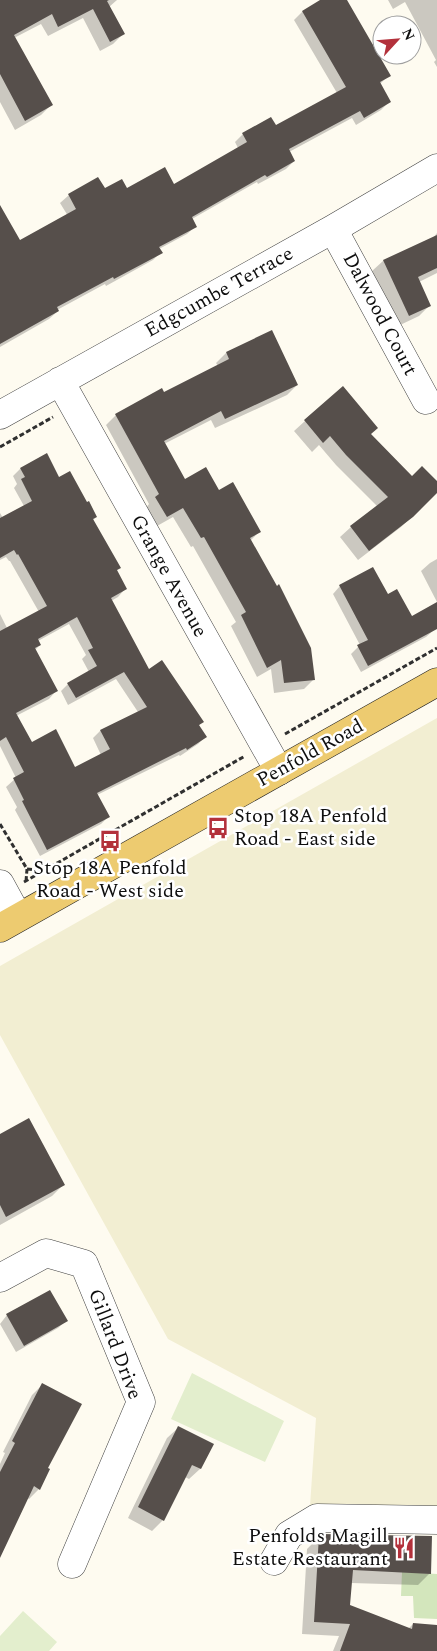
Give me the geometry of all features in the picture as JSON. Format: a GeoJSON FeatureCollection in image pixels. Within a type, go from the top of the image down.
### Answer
{"type":"FeatureCollection","features":[{"type":"Feature","properties":{"kind":"main road","name":"Penfold Road"},"geometry":{"type":"LineString","coordinates":[[9,923],[437,682]]}},
{"type":"Feature","properties":{"kind":"street","name":"Edgcumbe Terrace"},"geometry":{"type":"LineString","coordinates":[[0,415],[334,229],[437,168]]}},
{"type":"Feature","properties":{"kind":"street","name":"Dalwood Court"},"geometry":{"type":"LineString","coordinates":[[334,229],[426,400]]}},
{"type":"Feature","properties":{"kind":"street","name":"Grange Avenue"},"geometry":{"type":"LineString","coordinates":[[60,380],[278,771]]}},
{"type":"Feature","properties":{"kind":"street"},"geometry":{"type":"LineString","coordinates":[[9,923],[16,883]]}},
{"type":"Feature","properties":{"kind":"street","name":"Gillard Drive"},"geometry":{"type":"LineString","coordinates":[[0,1278],[46,1252],[84,1264],[141,1402],[72,1564]]}},
{"type":"Feature","properties":{"kind":"street"},"geometry":{"type":"LineString","coordinates":[[274,1561],[289,1534],[317,1518],[437,1520]]}},
{"type":"Feature","properties":{"kind":"path"},"geometry":{"type":"LineString","coordinates":[[0,446],[73,406]]}},
{"type":"Feature","properties":{"kind":"path"},"geometry":{"type":"LineString","coordinates":[[16,883],[44,871],[437,648]]}},
{"type":"Feature","properties":{"kind":"path"},"geometry":{"type":"LineString","coordinates":[[0,824],[27,869]]}},
{"type":"Feature","properties":{"kind":"path"},"geometry":{"type":"LineString","coordinates":[[27,869],[44,871]]}},
{"type":"Feature","properties":{"kind":"path"},"geometry":{"type":"LineString","coordinates":[[16,883],[27,869]]}},
{"type":"Feature","properties":{"kind":"shaded area"},"geometry":{"type":"Polygon","coordinates":[[[437,718],[437,1509],[310,1506],[316,1418],[168,1339],[0,1035],[0,966],[437,718]]]}},
{"type":"Feature","properties":{"kind":"green space"},"geometry":{"type":"Polygon","coordinates":[[[192,1373],[284,1421],[265,1462],[171,1419],[192,1373]]]}},
{"type":"Feature","properties":{"kind":"green space"},"geometry":{"type":"Polygon","coordinates":[[[402,1572],[437,1574],[437,1619],[414,1618],[413,1596],[401,1596],[402,1572]]]}},
{"type":"Feature","properties":{"kind":"green space"},"geometry":{"type":"Polygon","coordinates":[[[23,1611],[57,1642],[49,1651],[0,1651],[0,1636],[23,1611]]]}},
{"type":"Feature","properties":{"kind":"building"},"geometry":{"type":"Polygon","coordinates":[[[0,0],[109,0],[107,1],[125,34],[110,42],[93,9],[58,27],[52,14],[14,35],[53,105],[25,121],[0,74],[0,0]]]}},
{"type":"Feature","properties":{"kind":"building"},"geometry":{"type":"Polygon","coordinates":[[[320,0],[347,0],[372,43],[372,65],[385,65],[391,76],[380,82],[391,102],[364,118],[360,111],[289,149],[295,161],[267,177],[265,175],[192,217],[197,227],[159,247],[163,253],[57,307],[59,311],[0,344],[0,205],[20,240],[76,209],[68,194],[98,177],[105,188],[122,179],[127,188],[165,167],[174,184],[247,142],[242,133],[271,117],[276,125],[346,87],[302,11],[320,0]]]}},
{"type":"Feature","properties":{"kind":"building"},"geometry":{"type":"Polygon","coordinates":[[[437,235],[437,268],[418,277],[431,306],[409,316],[383,260],[437,235]]]}},
{"type":"Feature","properties":{"kind":"building"},"geometry":{"type":"Polygon","coordinates":[[[272,330],[298,385],[225,419],[221,411],[164,441],[185,479],[206,467],[219,490],[233,482],[261,532],[250,538],[277,586],[279,584],[311,648],[315,680],[284,683],[281,660],[267,668],[241,615],[246,612],[204,537],[201,538],[183,508],[167,517],[155,497],[159,494],[115,414],[162,388],[164,392],[229,359],[226,352],[272,330]]]}},
{"type":"Feature","properties":{"kind":"building"},"geometry":{"type":"Polygon","coordinates":[[[343,386],[378,428],[371,434],[412,476],[422,466],[437,481],[437,493],[413,517],[369,551],[350,526],[388,497],[330,436],[323,443],[304,420],[343,386]]]}},
{"type":"Feature","properties":{"kind":"building"},"geometry":{"type":"Polygon","coordinates":[[[47,453],[59,477],[70,471],[87,502],[89,501],[97,517],[93,519],[121,568],[117,570],[127,589],[111,598],[149,669],[162,660],[204,722],[199,725],[207,737],[187,750],[186,748],[97,793],[110,817],[47,850],[22,801],[24,800],[13,778],[24,772],[6,737],[0,741],[0,631],[47,606],[18,554],[14,550],[0,558],[0,518],[32,501],[21,479],[25,477],[20,468],[47,453]],[[77,617],[38,639],[41,645],[35,648],[58,691],[16,713],[32,742],[56,729],[75,767],[110,749],[100,730],[147,707],[124,672],[76,698],[67,683],[97,666],[88,650],[93,648],[77,617]]]}},
{"type":"Feature","properties":{"kind":"building"},"geometry":{"type":"Polygon","coordinates":[[[373,567],[388,594],[397,589],[412,616],[437,602],[437,629],[368,666],[357,645],[368,640],[339,585],[373,567]]]}},
{"type":"Feature","properties":{"kind":"building"},"geometry":{"type":"Polygon","coordinates":[[[29,1118],[65,1185],[6,1217],[0,1205],[0,1134],[29,1118]]]}},
{"type":"Feature","properties":{"kind":"building"},"geometry":{"type":"Polygon","coordinates":[[[50,1290],[68,1321],[24,1346],[6,1314],[50,1290]]]}},
{"type":"Feature","properties":{"kind":"building"},"geometry":{"type":"Polygon","coordinates":[[[42,1383],[82,1404],[48,1468],[50,1469],[40,1490],[34,1486],[0,1558],[0,1472],[15,1443],[12,1441],[42,1383]]]}},
{"type":"Feature","properties":{"kind":"building"},"geometry":{"type":"Polygon","coordinates":[[[178,1426],[214,1444],[201,1469],[192,1465],[164,1521],[138,1507],[178,1426]]]}},
{"type":"Feature","properties":{"kind":"building"},"geometry":{"type":"Polygon","coordinates":[[[319,1535],[432,1536],[431,1574],[353,1570],[350,1605],[412,1629],[413,1623],[437,1625],[437,1651],[340,1651],[350,1624],[314,1622],[319,1535]]]}},
{"type":"Feature","properties":{"kind":"place","name":"Stop 18A Penfold Road - East side"},"geometry":{"type":"Point","coordinates":[218,828]}},
{"type":"Feature","properties":{"kind":"place","name":"Stop 18A Penfold Road - West side"},"geometry":{"type":"Point","coordinates":[110,841]}},
{"type":"Feature","properties":{"kind":"place","name":"Penfolds Magill Estate Restaurant"},"geometry":{"type":"Point","coordinates":[404,1548]}}]}
